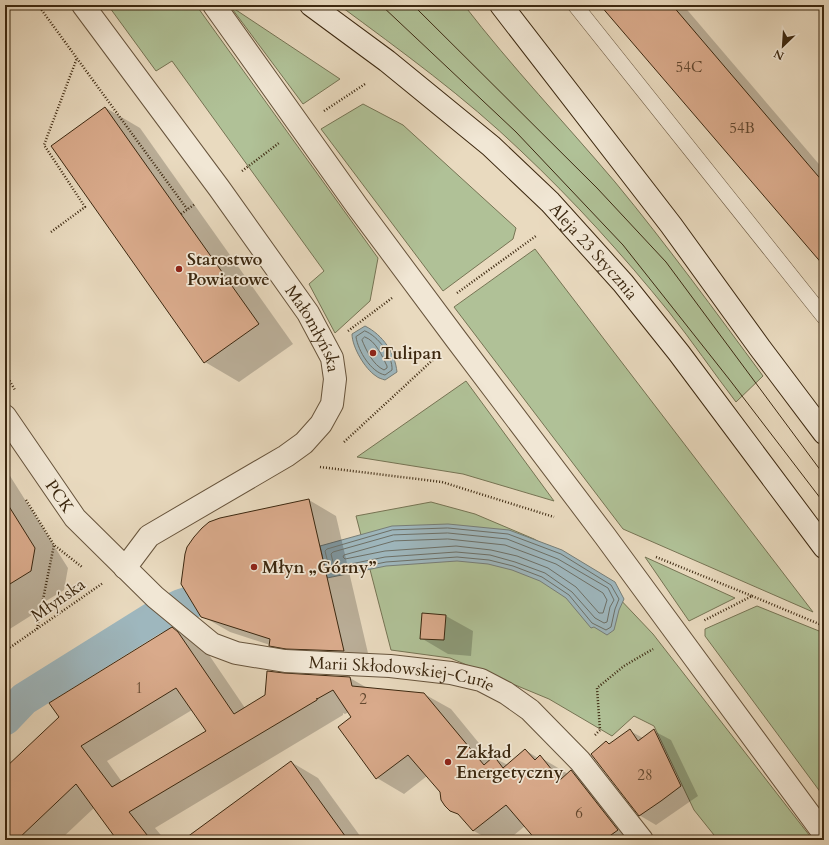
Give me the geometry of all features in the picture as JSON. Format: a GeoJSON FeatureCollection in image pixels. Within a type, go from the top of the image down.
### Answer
{"type":"FeatureCollection","features":[{"type":"Feature","properties":{"kind":"street","name":"Małomłyńska"},"geometry":{"type":"LineString","coordinates":[[83,5],[219,188],[308,313],[332,358],[335,379],[332,404],[321,424],[304,443],[286,456],[149,536],[125,568]]}},
{"type":"Feature","properties":{"kind":"street"},"geometry":{"type":"LineString","coordinates":[[214,5],[300,127],[413,281],[605,536],[824,834]]}},
{"type":"Feature","properties":{"kind":"street","name":"Aleja 23 Stycznia"},"geometry":{"type":"LineString","coordinates":[[311,5],[387,61],[491,146],[550,202],[623,284],[679,353],[824,548]]}},
{"type":"Feature","properties":{"kind":"street"},"geometry":{"type":"LineString","coordinates":[[501,5],[671,226],[824,433]]}},
{"type":"Feature","properties":{"kind":"street","name":"PCK"},"geometry":{"type":"LineString","coordinates":[[5,416],[75,518],[125,568]]}},
{"type":"Feature","properties":{"kind":"street","name":"Marii Skłodowskiej-Curie"},"geometry":{"type":"LineString","coordinates":[[125,568],[187,625],[212,644],[236,653],[285,661],[390,666],[451,673],[480,680],[506,693],[530,710],[580,761],[642,840]]}},
{"type":"Feature","properties":{"kind":"lane"},"geometry":{"type":"LineString","coordinates":[[575,5],[824,316]]}},
{"type":"Feature","properties":{"kind":"path"},"geometry":{"type":"LineString","coordinates":[[38,5],[187,209]]}},
{"type":"Feature","properties":{"kind":"path"},"geometry":{"type":"LineString","coordinates":[[51,232],[85,207],[44,145],[77,58]]}},
{"type":"Feature","properties":{"kind":"path"},"geometry":{"type":"LineString","coordinates":[[181,214],[219,188],[300,127],[365,84]]}},
{"type":"Feature","properties":{"kind":"path"},"geometry":{"type":"LineString","coordinates":[[434,309],[536,236]]}},
{"type":"Feature","properties":{"kind":"path"},"geometry":{"type":"LineString","coordinates":[[327,349],[413,281]]}},
{"type":"Feature","properties":{"kind":"path"},"geometry":{"type":"LineString","coordinates":[[341,445],[456,339]]}},
{"type":"Feature","properties":{"kind":"path"},"geometry":{"type":"LineString","coordinates":[[324,461],[318,466],[442,482],[554,517]]}},
{"type":"Feature","properties":{"kind":"path"},"geometry":{"type":"LineString","coordinates":[[37,629],[54,545]]}},
{"type":"Feature","properties":{"kind":"path","name":"Młyńska"},"geometry":{"type":"LineString","coordinates":[[5,652],[125,568]]}},
{"type":"Feature","properties":{"kind":"path"},"geometry":{"type":"LineString","coordinates":[[752,596],[824,626]]}},
{"type":"Feature","properties":{"kind":"green space"},"geometry":{"type":"Polygon","coordinates":[[[114,5],[196,5],[378,258],[370,301],[335,333],[309,284],[324,271],[172,61],[156,71],[110,8],[114,5]]]}},
{"type":"Feature","properties":{"kind":"green space"},"geometry":{"type":"Polygon","coordinates":[[[339,5],[464,5],[500,50],[615,182],[690,278],[763,376],[736,402],[678,323],[652,291],[598,229],[560,189],[500,131],[478,112],[432,75],[339,5]]]}},
{"type":"Feature","properties":{"kind":"green space"},"geometry":{"type":"Polygon","coordinates":[[[230,6],[340,79],[303,104],[230,6]]]}},
{"type":"Feature","properties":{"kind":"green space"},"geometry":{"type":"Polygon","coordinates":[[[363,104],[403,125],[516,228],[513,239],[443,291],[321,129],[363,104]]]}},
{"type":"Feature","properties":{"kind":"green space"},"geometry":{"type":"Polygon","coordinates":[[[535,249],[813,612],[623,529],[454,307],[535,249]]]}},
{"type":"Feature","properties":{"kind":"green space"},"geometry":{"type":"Polygon","coordinates":[[[466,381],[554,501],[463,474],[357,457],[466,381]]]}},
{"type":"Feature","properties":{"kind":"green space"},"geometry":{"type":"Polygon","coordinates":[[[431,502],[475,514],[534,539],[597,575],[653,634],[813,840],[718,840],[694,810],[654,726],[634,716],[612,736],[549,699],[450,658],[391,650],[356,516],[431,502]]]}},
{"type":"Feature","properties":{"kind":"green space"},"geometry":{"type":"Polygon","coordinates":[[[645,557],[735,598],[689,621],[645,557]]]}},
{"type":"Feature","properties":{"kind":"green space"},"geometry":{"type":"Polygon","coordinates":[[[757,606],[824,633],[824,797],[705,636],[705,629],[757,606]]]}},
{"type":"Feature","properties":{"kind":"water"},"geometry":{"type":"Polygon","coordinates":[[[365,326],[383,340],[394,358],[397,372],[385,380],[372,373],[360,357],[354,345],[352,334],[365,326]]]}},
{"type":"Feature","properties":{"kind":"water"},"geometry":{"type":"Polygon","coordinates":[[[448,524],[509,530],[562,550],[615,582],[624,599],[619,610],[614,630],[607,635],[594,627],[591,628],[566,598],[540,581],[512,570],[488,564],[457,561],[386,566],[327,578],[320,546],[392,526],[448,524]]]}},
{"type":"Feature","properties":{"kind":"building"},"geometry":{"type":"Polygon","coordinates":[[[600,5],[672,5],[824,183],[824,266],[600,5]]]}},
{"type":"Feature","properties":{"kind":"building","name":"Starostwo Powiatowe"},"geometry":{"type":"Polygon","coordinates":[[[105,107],[259,324],[204,363],[51,146],[105,107]]]}},
{"type":"Feature","properties":{"kind":"building","name":"Młyn „Górny”"},"geometry":{"type":"Polygon","coordinates":[[[309,499],[344,651],[286,649],[269,646],[270,639],[201,617],[181,584],[187,547],[202,528],[209,522],[220,518],[309,499]]]}},
{"type":"Feature","properties":{"kind":"building"},"geometry":{"type":"Polygon","coordinates":[[[5,500],[35,548],[31,571],[5,587],[5,500]]]}},
{"type":"Feature","properties":{"kind":"building"},"geometry":{"type":"Polygon","coordinates":[[[422,613],[446,615],[444,640],[420,639],[422,613]]]}},
{"type":"Feature","properties":{"kind":"building"},"geometry":{"type":"Polygon","coordinates":[[[172,627],[178,632],[234,714],[265,695],[267,671],[350,677],[352,686],[424,693],[484,765],[494,756],[503,768],[525,749],[535,760],[540,755],[560,780],[571,770],[618,830],[604,840],[536,840],[506,805],[473,831],[458,814],[450,811],[445,806],[441,800],[440,792],[408,755],[376,779],[338,727],[351,717],[333,690],[129,812],[151,840],[117,840],[76,784],[17,840],[5,840],[5,768],[59,717],[49,703],[172,627]],[[176,688],[81,746],[112,787],[206,731],[176,688]]]}},
{"type":"Feature","properties":{"kind":"building"},"geometry":{"type":"Polygon","coordinates":[[[630,729],[638,741],[654,729],[681,786],[639,816],[591,754],[606,741],[609,744],[630,729]]]}},
{"type":"Feature","properties":{"kind":"building"},"geometry":{"type":"Polygon","coordinates":[[[291,761],[348,840],[183,840],[291,761]]]}},
{"type":"Feature","properties":{"kind":"waterway"},"geometry":{"type":"LineString","coordinates":[[5,719],[24,699],[152,619],[192,602]]}},
{"type":"Feature","properties":{"kind":"tram line"},"geometry":{"type":"LineString","coordinates":[[381,5],[516,132],[623,245],[729,379],[824,503]]}},
{"type":"Feature","properties":{"kind":"tram line"},"geometry":{"type":"LineString","coordinates":[[413,5],[597,188],[666,262],[824,475]]}},
{"type":"Feature","properties":{"kind":"place","name":"Starostwo Powiatowe"},"geometry":{"type":"Point","coordinates":[179,269]}},
{"type":"Feature","properties":{"kind":"place","name":"Tulipan"},"geometry":{"type":"Point","coordinates":[373,353]}},
{"type":"Feature","properties":{"kind":"place","name":"Młyn „Górny”"},"geometry":{"type":"Point","coordinates":[254,567]}},
{"type":"Feature","properties":{"kind":"place","name":"Zakład Energetyczny"},"geometry":{"type":"Point","coordinates":[448,762]}}]}
